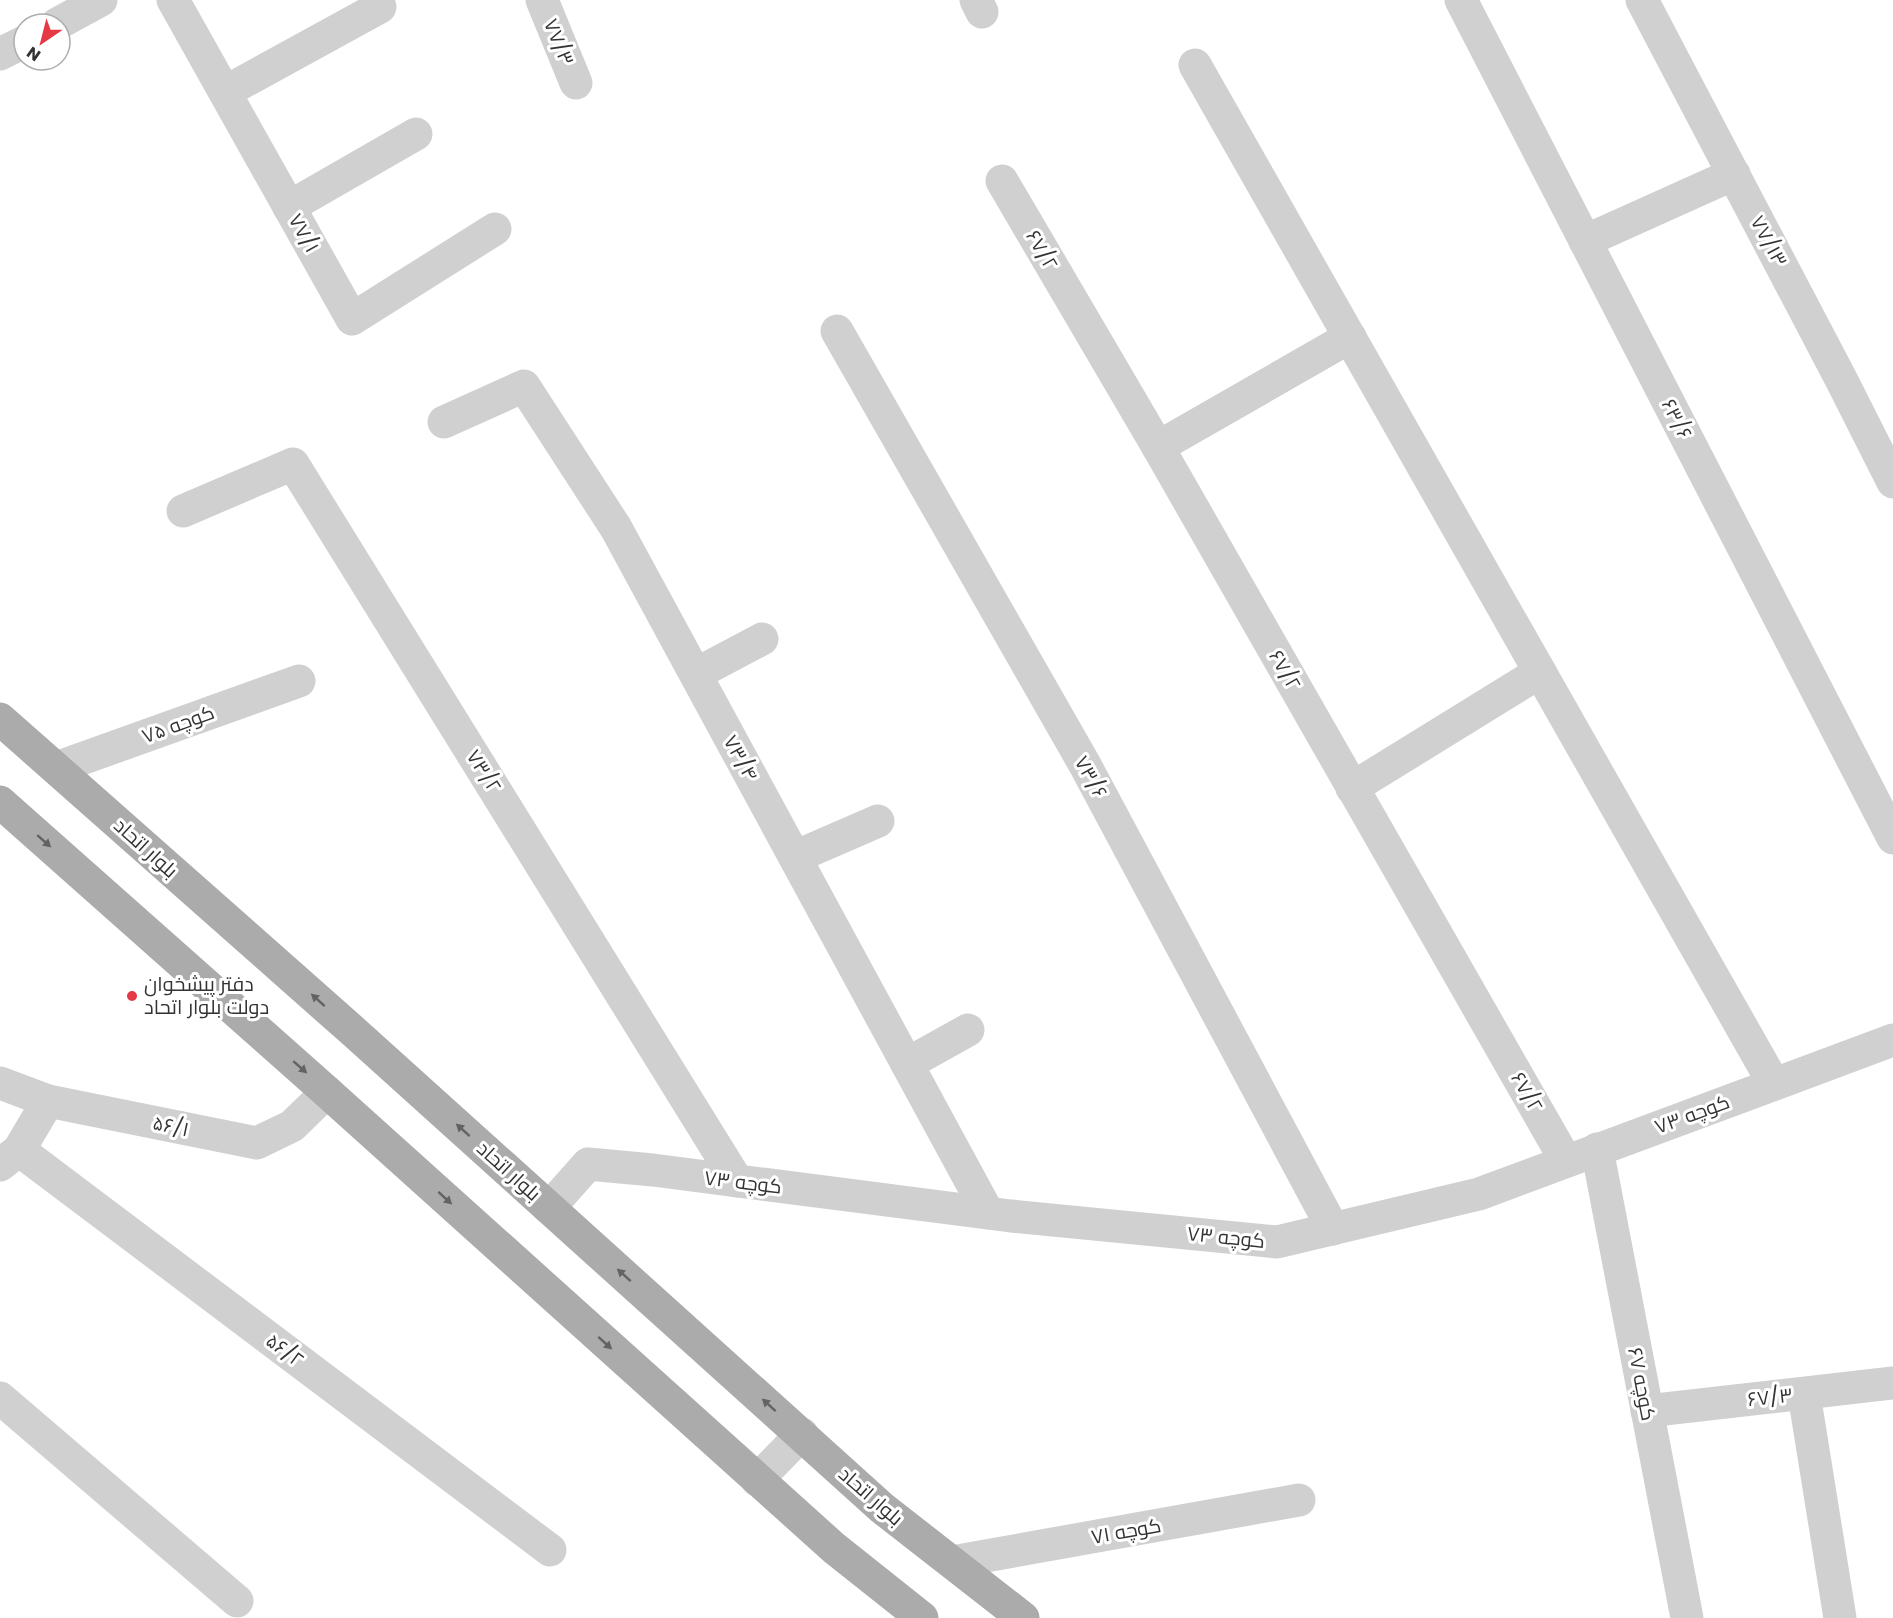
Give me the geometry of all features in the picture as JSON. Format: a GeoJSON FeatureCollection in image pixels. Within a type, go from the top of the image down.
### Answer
{"type":"FeatureCollection","features":[{"type":"Feature","properties":{"kind":"main road","name":"بلوار اتحاد"},"geometry":{"type":"LineString","coordinates":[[0,719],[802,1434],[882,1508],[1023,1618]]}},
{"type":"Feature","properties":{"kind":"main road"},"geometry":{"type":"LineString","coordinates":[[0,802],[327,1092],[834,1548],[921,1618]]}},
{"type":"Feature","properties":{"kind":"street"},"geometry":{"type":"LineString","coordinates":[[72,16],[101,0]]}},
{"type":"Feature","properties":{"kind":"street","name":"۷۷/۱"},"geometry":{"type":"LineString","coordinates":[[172,0],[352,319],[495,229]]}},
{"type":"Feature","properties":{"kind":"street","name":"۷۷/۳"},"geometry":{"type":"LineString","coordinates":[[542,0],[576,83]]}},
{"type":"Feature","properties":{"kind":"street","name":"۶۳/۶"},"geometry":{"type":"LineString","coordinates":[[1461,0],[1893,838]]}},
{"type":"Feature","properties":{"kind":"street","name":"۷۷/۱۳"},"geometry":{"type":"LineString","coordinates":[[1642,0],[1893,482]]}},
{"type":"Feature","properties":{"kind":"street"},"geometry":{"type":"LineString","coordinates":[[225,92],[380,7]]}},
{"type":"Feature","properties":{"kind":"street"},"geometry":{"type":"LineString","coordinates":[[1195,65],[1774,1084]]}},
{"type":"Feature","properties":{"kind":"street"},"geometry":{"type":"LineString","coordinates":[[289,207],[416,134]]}},
{"type":"Feature","properties":{"kind":"street"},"geometry":{"type":"LineString","coordinates":[[1586,241],[1734,174]]}},
{"type":"Feature","properties":{"kind":"street","name":"۶۷/۲"},"geometry":{"type":"LineString","coordinates":[[1002,181],[1158,447],[1566,1161]]}},
{"type":"Feature","properties":{"kind":"street","name":"۷۳/۶"},"geometry":{"type":"LineString","coordinates":[[837,331],[1085,765],[1333,1229]]}},
{"type":"Feature","properties":{"kind":"street"},"geometry":{"type":"LineString","coordinates":[[1158,447],[1350,337]]}},
{"type":"Feature","properties":{"kind":"street","name":"۷۳/۴"},"geometry":{"type":"LineString","coordinates":[[444,422],[524,386],[616,528],[988,1213]]}},
{"type":"Feature","properties":{"kind":"street","name":"۷۳/۲"},"geometry":{"type":"LineString","coordinates":[[183,511],[293,464],[737,1181]]}},
{"type":"Feature","properties":{"kind":"street"},"geometry":{"type":"LineString","coordinates":[[696,674],[762,639]]}},
{"type":"Feature","properties":{"kind":"street"},"geometry":{"type":"LineString","coordinates":[[1352,788],[1540,672]]}},
{"type":"Feature","properties":{"kind":"street","name":"کوچه ۷۵"},"geometry":{"type":"LineString","coordinates":[[56,768],[299,681]]}},
{"type":"Feature","properties":{"kind":"street"},"geometry":{"type":"LineString","coordinates":[[795,857],[878,821]]}},
{"type":"Feature","properties":{"kind":"street"},"geometry":{"type":"LineString","coordinates":[[907,1064],[968,1030]]}},
{"type":"Feature","properties":{"kind":"street","name":"کوچه ۷۳"},"geometry":{"type":"LineString","coordinates":[[549,1208],[588,1164],[988,1213],[1277,1242],[1479,1194],[1893,1040]]}},
{"type":"Feature","properties":{"kind":"street","name":"۵۶/۱"},"geometry":{"type":"LineString","coordinates":[[0,1083],[48,1101],[257,1143],[292,1126],[327,1092]]}},
{"type":"Feature","properties":{"kind":"street"},"geometry":{"type":"LineString","coordinates":[[9,1157],[48,1101]]}},
{"type":"Feature","properties":{"kind":"street","name":"کوچه ۶۷"},"geometry":{"type":"LineString","coordinates":[[1597,1149],[1687,1618]]}},
{"type":"Feature","properties":{"kind":"street","name":"۵۶/۲"},"geometry":{"type":"LineString","coordinates":[[9,1157],[550,1550]]}},
{"type":"Feature","properties":{"kind":"street","name":"۶۷/۳"},"geometry":{"type":"LineString","coordinates":[[1647,1411],[1893,1383]]}},
{"type":"Feature","properties":{"kind":"street"},"geometry":{"type":"LineString","coordinates":[[1804,1394],[1840,1618]]}},
{"type":"Feature","properties":{"kind":"street"},"geometry":{"type":"LineString","coordinates":[[0,1398],[237,1601]]}},
{"type":"Feature","properties":{"kind":"street"},"geometry":{"type":"LineString","coordinates":[[757,1479],[802,1434]]}},
{"type":"Feature","properties":{"kind":"street","name":"کوچه ۷۱"},"geometry":{"type":"LineString","coordinates":[[952,1562],[1299,1500]]}},
{"type":"Feature","properties":{"kind":"place","name":"دفتر پیشخوان دولت بلوار اتحاد"},"geometry":{"type":"Point","coordinates":[132,996]}}]}
